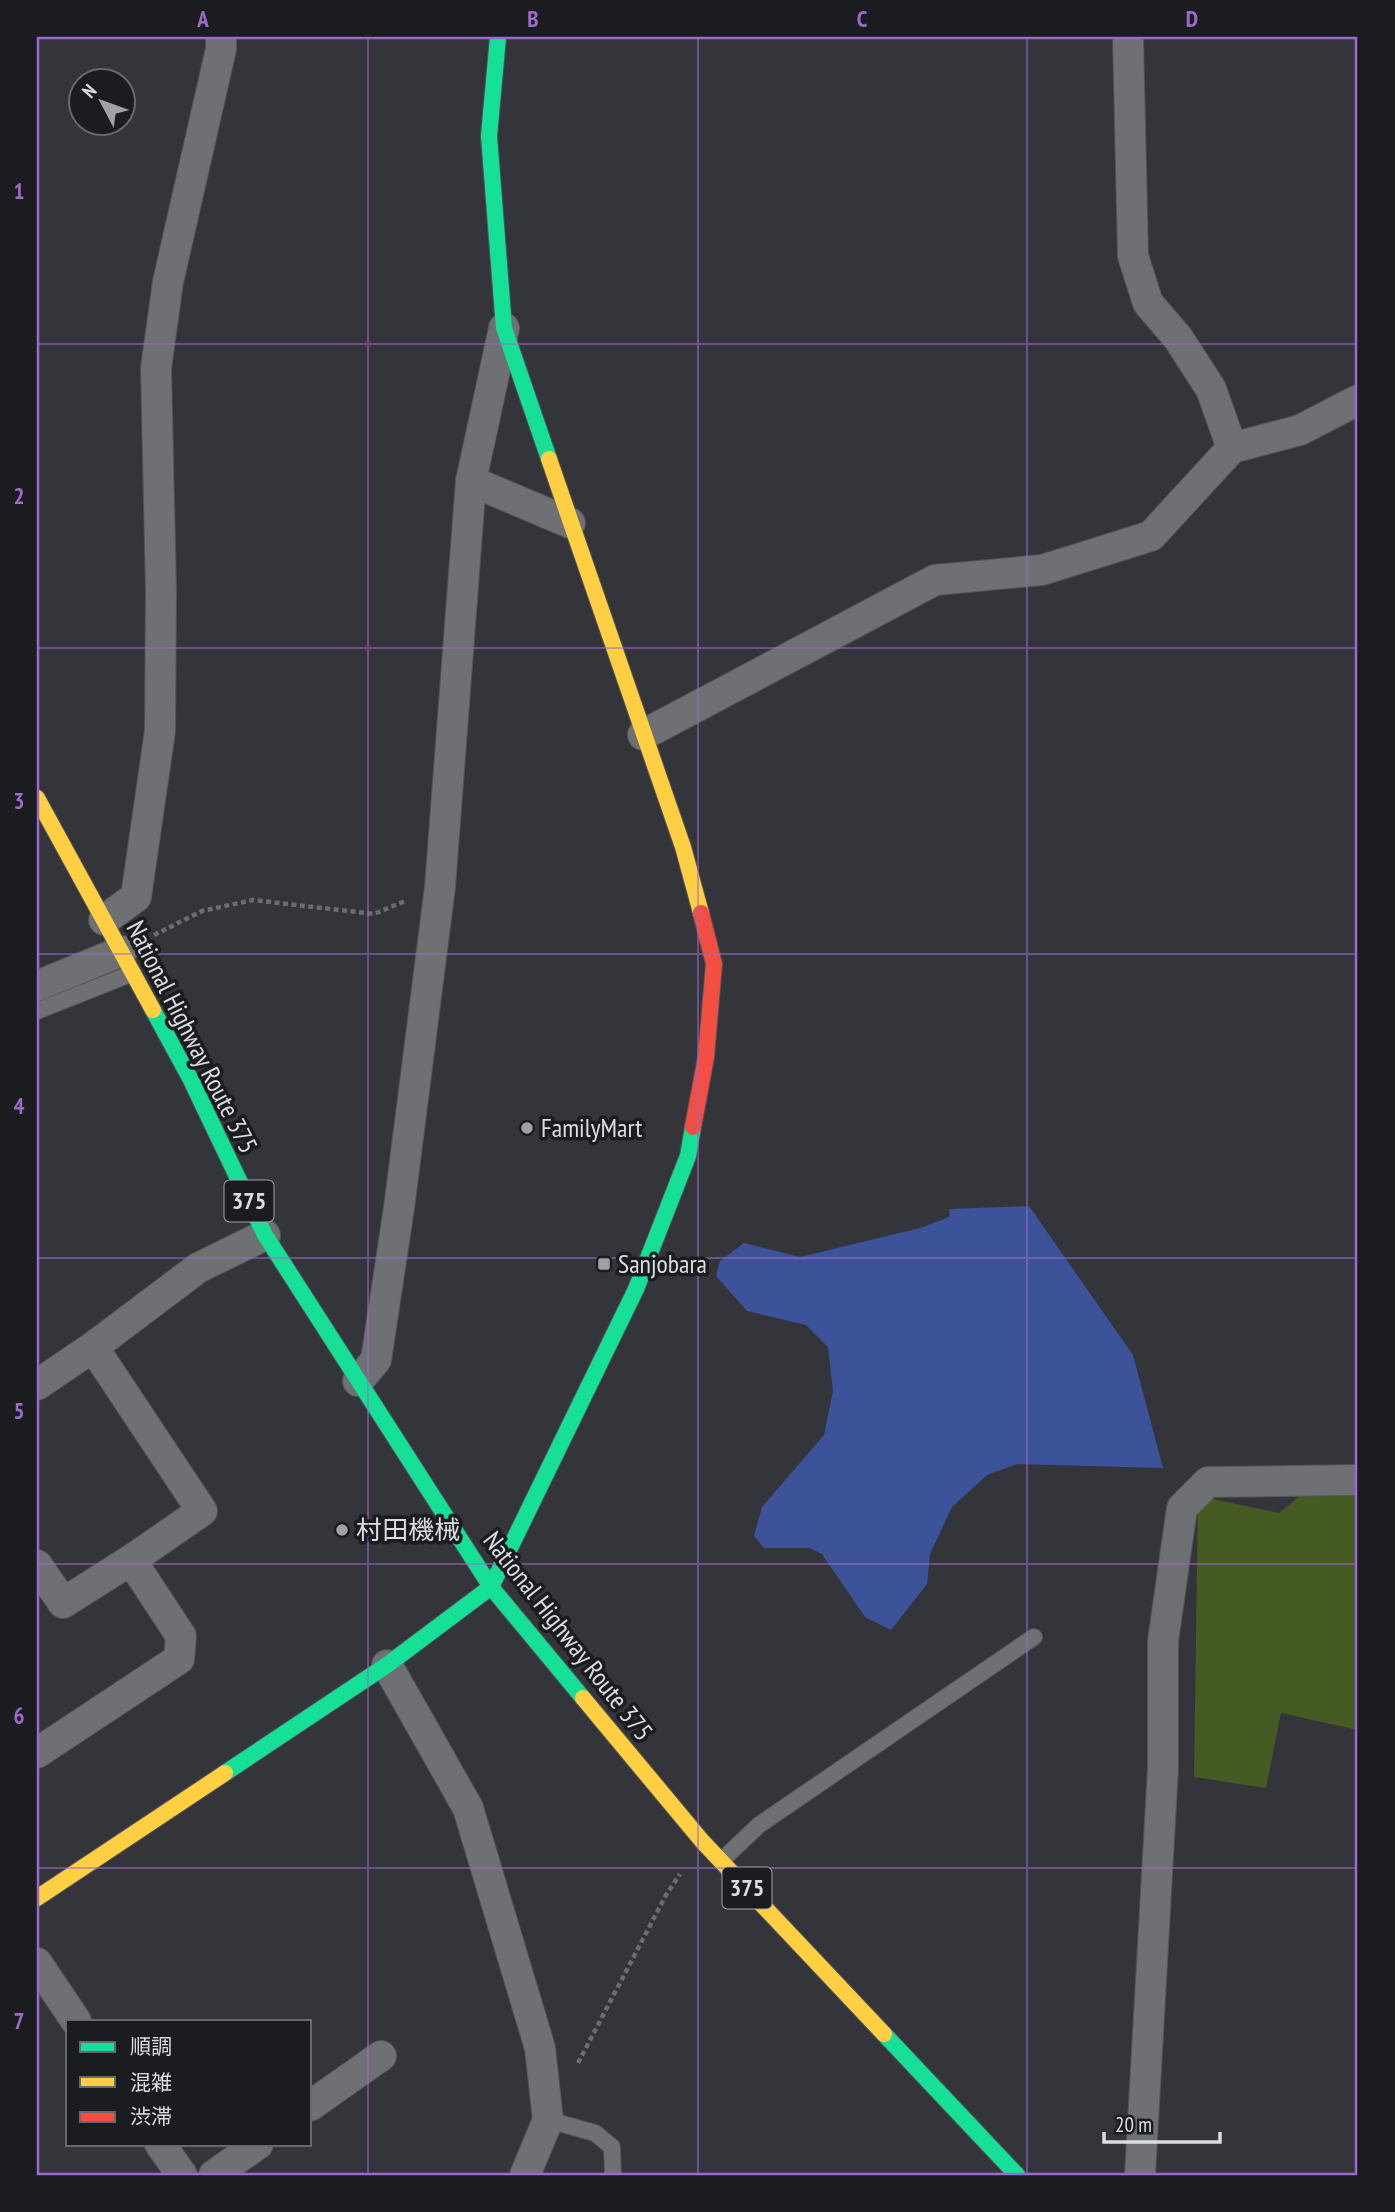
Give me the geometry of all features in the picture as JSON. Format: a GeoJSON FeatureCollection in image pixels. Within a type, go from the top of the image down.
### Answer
{"type":"FeatureCollection","features":[{"type":"Feature","properties":{"kind":"main road"},"geometry":{"type":"LineString","coordinates":[[37,1898],[387,1665],[491,1587],[636,1289],[688,1156],[706,1057],[714,964],[683,847],[504,328],[489,136],[498,37]]}},
{"type":"Feature","properties":{"kind":"main road","name":"National Highway Route 375"},"geometry":{"type":"LineString","coordinates":[[37,798],[191,1080],[264,1235],[491,1587],[702,1841],[1017,2175]]}},
{"type":"Feature","properties":{"kind":"street"},"geometry":{"type":"LineString","coordinates":[[104,920],[136,897],[160,731],[161,577],[156,368],[168,282],[221,49],[221,37]]}},
{"type":"Feature","properties":{"kind":"street"},"geometry":{"type":"LineString","coordinates":[[1128,37],[1133,256],[1148,303],[1178,338],[1211,389],[1232,448]]}},
{"type":"Feature","properties":{"kind":"street"},"geometry":{"type":"LineString","coordinates":[[358,1381],[376,1360],[399,1208],[440,887],[471,481],[504,328]]}},
{"type":"Feature","properties":{"kind":"street"},"geometry":{"type":"LineString","coordinates":[[643,735],[935,580],[1042,570],[1151,536],[1232,448],[1300,430],[1358,400]]}},
{"type":"Feature","properties":{"kind":"street"},"geometry":{"type":"LineString","coordinates":[[471,481],[570,523]]}},
{"type":"Feature","properties":{"kind":"street"},"geometry":{"type":"LineString","coordinates":[[37,986],[128,962]]}},
{"type":"Feature","properties":{"kind":"street"},"geometry":{"type":"LineString","coordinates":[[37,1385],[93,1347],[198,1268],[264,1235]]}},
{"type":"Feature","properties":{"kind":"street"},"geometry":{"type":"LineString","coordinates":[[37,1565],[63,1603],[202,1511],[93,1347]]}},
{"type":"Feature","properties":{"kind":"street"},"geometry":{"type":"LineString","coordinates":[[1140,2175],[1163,1768],[1163,1641],[1182,1508],[1208,1482],[1358,1479]]}},
{"type":"Feature","properties":{"kind":"street"},"geometry":{"type":"LineString","coordinates":[[37,1753],[180,1659],[181,1636],[131,1560]]}},
{"type":"Feature","properties":{"kind":"street"},"geometry":{"type":"LineString","coordinates":[[387,1665],[468,1808],[540,2048],[548,2120],[525,2175]]}},
{"type":"Feature","properties":{"kind":"street"},"geometry":{"type":"LineString","coordinates":[[37,1963],[75,2020]]}},
{"type":"Feature","properties":{"kind":"street"},"geometry":{"type":"LineString","coordinates":[[312,2105],[381,2056]]}},
{"type":"Feature","properties":{"kind":"street"},"geometry":{"type":"LineString","coordinates":[[161,2146],[181,2175]]}},
{"type":"Feature","properties":{"kind":"street"},"geometry":{"type":"LineString","coordinates":[[214,2175],[255,2146]]}},
{"type":"Feature","properties":{"kind":"lane"},"geometry":{"type":"LineString","coordinates":[[37,1011],[128,962]]}},
{"type":"Feature","properties":{"kind":"lane"},"geometry":{"type":"LineString","coordinates":[[722,1861],[759,1825],[1034,1637]]}},
{"type":"Feature","properties":{"kind":"lane"},"geometry":{"type":"LineString","coordinates":[[548,2120],[595,2133],[612,2147],[613,2175]]}},
{"type":"Feature","properties":{"kind":"path"},"geometry":{"type":"LineString","coordinates":[[128,962],[202,911],[253,900],[374,914],[440,887]]}},
{"type":"Feature","properties":{"kind":"path"},"geometry":{"type":"LineString","coordinates":[[573,2072],[666,1895],[702,1841]]}},
{"type":"Feature","properties":{"kind":"green space"},"geometry":{"type":"Polygon","coordinates":[[[1334,1468],[1358,1472],[1358,1730],[1281,1713],[1266,1788],[1194,1777],[1198,1496],[1279,1513],[1334,1468]]]}},
{"type":"Feature","properties":{"kind":"water"},"geometry":{"type":"Polygon","coordinates":[[[1029,1206],[1133,1355],[1163,1468],[1017,1464],[987,1475],[952,1507],[930,1554],[927,1584],[891,1630],[865,1617],[822,1554],[809,1548],[764,1548],[754,1536],[762,1507],[824,1435],[833,1391],[828,1347],[806,1325],[747,1311],[716,1276],[720,1261],[744,1243],[800,1257],[920,1228],[949,1217],[950,1209],[1029,1206]]]}},
{"type":"Feature","properties":{"kind":"traffic: fast"},"geometry":{"type":"LineString","coordinates":[[498,37],[489,136],[504,328],[549,459]]}},
{"type":"Feature","properties":{"kind":"traffic: fast"},"geometry":{"type":"LineString","coordinates":[[153,1010],[191,1080],[265,1235],[491,1587],[583,1698]]}},
{"type":"Feature","properties":{"kind":"traffic: fast"},"geometry":{"type":"LineString","coordinates":[[225,1773],[387,1665],[491,1587],[636,1289],[688,1156],[693,1127]]}},
{"type":"Feature","properties":{"kind":"traffic: fast"},"geometry":{"type":"LineString","coordinates":[[884,2034],[1017,2175]]}},
{"type":"Feature","properties":{"kind":"traffic: slow"},"geometry":{"type":"LineString","coordinates":[[549,459],[683,847],[701,913]]}},
{"type":"Feature","properties":{"kind":"traffic: slow"},"geometry":{"type":"LineString","coordinates":[[37,798],[153,1010]]}},
{"type":"Feature","properties":{"kind":"traffic: slow"},"geometry":{"type":"LineString","coordinates":[[583,1698],[702,1841],[884,2034]]}},
{"type":"Feature","properties":{"kind":"traffic: slow"},"geometry":{"type":"LineString","coordinates":[[37,1898],[225,1773]]}},
{"type":"Feature","properties":{"kind":"traffic: jam"},"geometry":{"type":"LineString","coordinates":[[693,1127],[706,1057],[714,964],[701,913]]}},
{"type":"Feature","properties":{"kind":"place","name":"FamilyMart"},"geometry":{"type":"Point","coordinates":[527,1128]}},
{"type":"Feature","properties":{"kind":"place","name":"Sanjobara"},"geometry":{"type":"Point","coordinates":[604,1264]}},
{"type":"Feature","properties":{"kind":"place","name":"村田機械"},"geometry":{"type":"Point","coordinates":[342,1530]}}]}
